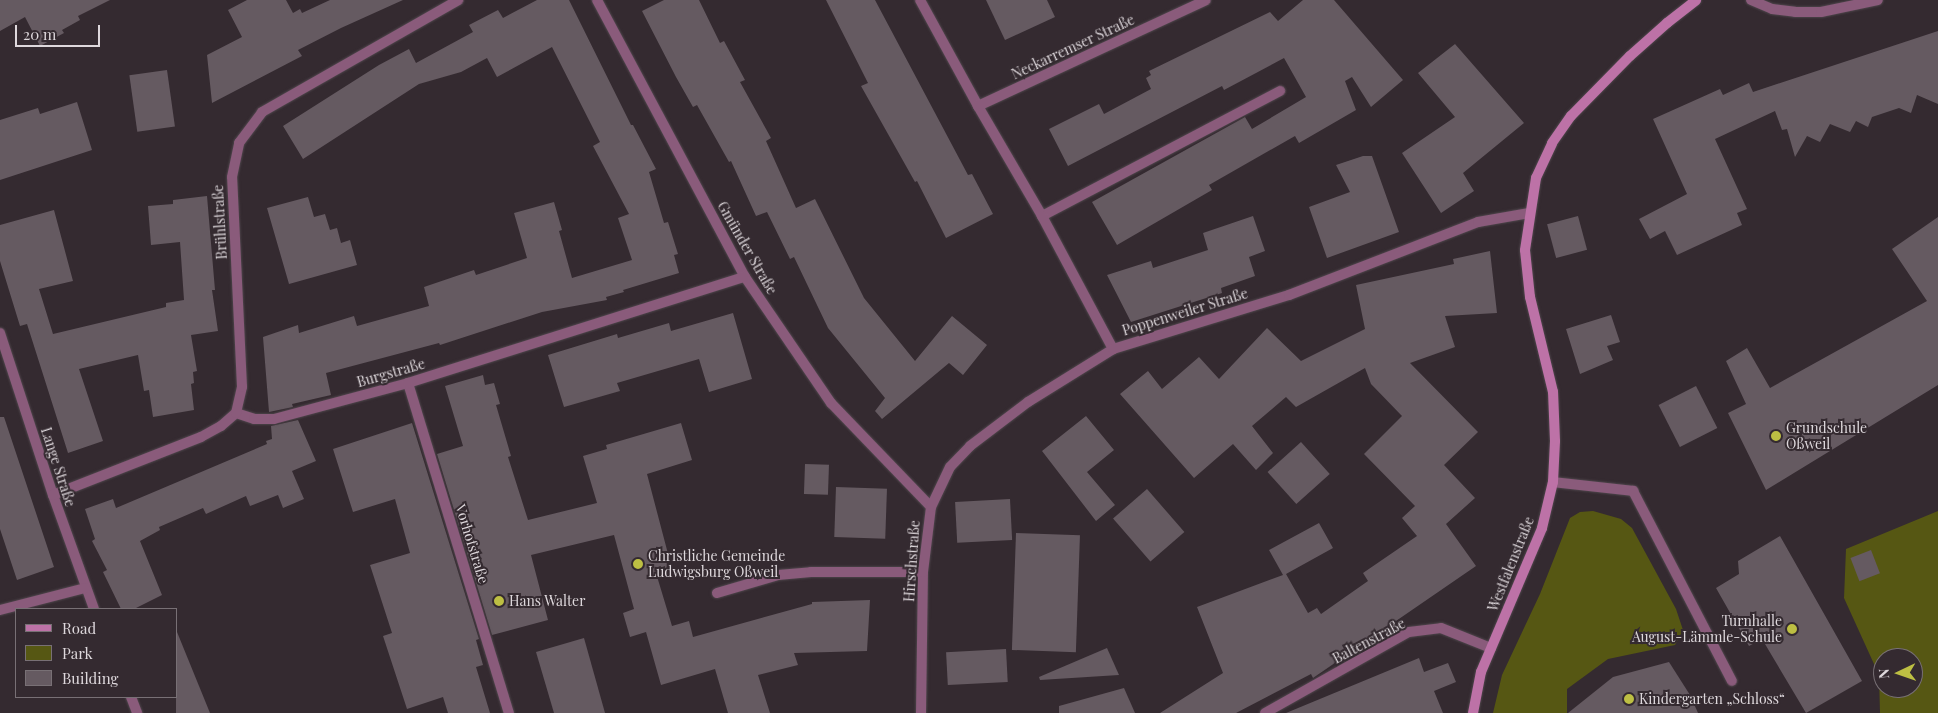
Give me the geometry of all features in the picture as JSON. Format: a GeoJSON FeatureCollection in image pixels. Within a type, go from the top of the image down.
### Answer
{"type":"FeatureCollection","features":[{"type":"Feature","properties":{"kind":"main road","name":"Westfalenstraße"},"geometry":{"type":"LineString","coordinates":[[1473,713],[1481,672],[1542,528],[1553,482],[1555,441],[1553,392],[1530,297],[1525,250],[1529,213],[1536,178],[1552,143],[1571,116],[1645,43],[1696,0]]}},
{"type":"Feature","properties":{"kind":"street","name":"Brühlstraße"},"geometry":{"type":"LineString","coordinates":[[236,413],[242,387],[232,177],[239,143],[262,112],[458,0]]}},
{"type":"Feature","properties":{"kind":"street","name":"Gmünder Straße"},"geometry":{"type":"LineString","coordinates":[[597,0],[745,277],[831,402],[931,508]]}},
{"type":"Feature","properties":{"kind":"street","name":"Poppenweiler Straße"},"geometry":{"type":"LineString","coordinates":[[920,0],[978,106],[1042,216],[1113,349],[1289,295],[1478,222],[1529,213]]}},
{"type":"Feature","properties":{"kind":"street","name":"Neckarremser Straße"},"geometry":{"type":"LineString","coordinates":[[978,106],[1206,0]]}},
{"type":"Feature","properties":{"kind":"street"},"geometry":{"type":"LineString","coordinates":[[1751,0],[1772,9],[1795,12],[1821,12],[1878,0]]}},
{"type":"Feature","properties":{"kind":"street"},"geometry":{"type":"LineString","coordinates":[[1042,216],[1280,91]]}},
{"type":"Feature","properties":{"kind":"street","name":"Burgstraße"},"geometry":{"type":"LineString","coordinates":[[236,413],[254,419],[274,419],[408,383],[745,277]]}},
{"type":"Feature","properties":{"kind":"street","name":"Lange Straße"},"geometry":{"type":"LineString","coordinates":[[0,333],[53,496],[94,608]]}},
{"type":"Feature","properties":{"kind":"street","name":"Hirschstraße"},"geometry":{"type":"LineString","coordinates":[[921,713],[923,572],[931,508],[950,467],[970,446],[1028,402],[1113,349]]}},
{"type":"Feature","properties":{"kind":"street","name":"Vorhofstraße"},"geometry":{"type":"LineString","coordinates":[[408,383],[509,713]]}},
{"type":"Feature","properties":{"kind":"street"},"geometry":{"type":"LineString","coordinates":[[53,496],[201,437],[221,426],[236,413]]}},
{"type":"Feature","properties":{"kind":"street"},"geometry":{"type":"LineString","coordinates":[[1553,482],[1633,491],[1732,680]]}},
{"type":"Feature","properties":{"kind":"street"},"geometry":{"type":"LineString","coordinates":[[717,594],[778,575],[811,572],[923,572]]}},
{"type":"Feature","properties":{"kind":"street"},"geometry":{"type":"LineString","coordinates":[[0,610],[85,588]]}},
{"type":"Feature","properties":{"kind":"street","name":"Baltenstraße"},"geometry":{"type":"LineString","coordinates":[[1264,713],[1409,632],[1441,628],[1491,648]]}},
{"type":"Feature","properties":{"kind":"street"},"geometry":{"type":"LineString","coordinates":[[131,698],[138,713]]}},
{"type":"Feature","properties":{"kind":"green space"},"geometry":{"type":"Polygon","coordinates":[[[1593,511],[1621,519],[1632,528],[1676,609],[1683,630],[1675,645],[1608,659],[1567,689],[1567,713],[1493,713],[1502,675],[1540,594],[1570,518],[1580,512],[1593,511]]]}},
{"type":"Feature","properties":{"kind":"green space"},"geometry":{"type":"Polygon","coordinates":[[[1938,511],[1938,713],[1880,713],[1880,698],[1923,698],[1923,648],[1873,648],[1873,662],[1844,598],[1846,549],[1938,511]]]}},
{"type":"Feature","properties":{"kind":"building"},"geometry":{"type":"Polygon","coordinates":[[[0,0],[110,0],[78,16],[80,20],[62,30],[64,33],[40,46],[25,17],[0,31],[0,0]]]}},
{"type":"Feature","properties":{"kind":"building"},"geometry":{"type":"Polygon","coordinates":[[[247,0],[286,0],[293,13],[300,9],[302,13],[330,0],[403,0],[298,50],[302,56],[212,103],[207,55],[242,37],[228,10],[247,0]]]}},
{"type":"Feature","properties":{"kind":"building"},"geometry":{"type":"Polygon","coordinates":[[[537,0],[569,0],[631,125],[633,125],[656,169],[649,172],[664,223],[668,222],[678,254],[674,255],[679,273],[623,290],[624,292],[606,297],[607,300],[542,312],[440,345],[439,343],[326,373],[331,395],[292,404],[293,407],[269,412],[263,337],[298,325],[299,333],[354,316],[357,326],[429,306],[424,287],[474,270],[476,275],[527,258],[514,213],[554,202],[562,230],[559,231],[572,278],[632,260],[618,218],[629,214],[593,146],[600,142],[552,47],[497,77],[487,58],[461,72],[419,84],[303,159],[283,126],[379,65],[409,49],[416,63],[473,32],[469,25],[498,10],[503,18],[537,0]]]}},
{"type":"Feature","properties":{"kind":"building"},"geometry":{"type":"Polygon","coordinates":[[[664,0],[699,0],[720,43],[724,41],[745,80],[740,82],[771,138],[766,141],[796,208],[815,199],[864,298],[915,361],[952,316],[987,345],[963,375],[949,363],[882,419],[875,411],[885,398],[828,328],[794,257],[790,259],[767,212],[756,216],[731,161],[729,162],[697,105],[693,107],[642,11],[664,0]]]}},
{"type":"Feature","properties":{"kind":"building"},"geometry":{"type":"Polygon","coordinates":[[[826,0],[875,0],[968,175],[972,174],[993,214],[946,238],[917,181],[915,182],[861,86],[868,83],[826,0]]]}},
{"type":"Feature","properties":{"kind":"building"},"geometry":{"type":"Polygon","coordinates":[[[986,0],[1047,0],[1055,17],[1005,40],[986,0]]]}},
{"type":"Feature","properties":{"kind":"building"},"geometry":{"type":"Polygon","coordinates":[[[1303,0],[1334,0],[1403,80],[1371,107],[1352,77],[1345,81],[1356,110],[1299,143],[1295,136],[1209,185],[1212,190],[1117,245],[1092,202],[1245,117],[1252,129],[1306,97],[1284,58],[1224,90],[1222,86],[1068,166],[1049,129],[1099,104],[1104,114],[1151,89],[1146,78],[1151,75],[1149,71],[1270,12],[1278,21],[1303,0]]]}},
{"type":"Feature","properties":{"kind":"building"},"geometry":{"type":"Polygon","coordinates":[[[1938,31],[1938,104],[1917,95],[1911,113],[1899,108],[1872,117],[1868,127],[1856,121],[1850,132],[1830,124],[1820,142],[1807,136],[1795,157],[1787,129],[1782,130],[1775,111],[1715,139],[1747,209],[1737,213],[1742,225],[1677,255],[1665,231],[1650,239],[1639,219],[1687,194],[1653,119],[1720,89],[1723,95],[1749,83],[1753,92],[1938,31]]]}},
{"type":"Feature","properties":{"kind":"building"},"geometry":{"type":"Polygon","coordinates":[[[1455,44],[1524,123],[1463,173],[1474,191],[1441,213],[1402,153],[1455,117],[1418,73],[1455,44]]]}},
{"type":"Feature","properties":{"kind":"building"},"geometry":{"type":"Polygon","coordinates":[[[167,70],[175,126],[137,132],[129,75],[167,70]]]}},
{"type":"Feature","properties":{"kind":"building"},"geometry":{"type":"Polygon","coordinates":[[[77,102],[92,150],[0,180],[0,120],[38,108],[40,114],[77,102]]]}},
{"type":"Feature","properties":{"kind":"building"},"geometry":{"type":"Polygon","coordinates":[[[1363,156],[1372,156],[1399,232],[1327,258],[1309,207],[1350,192],[1336,165],[1363,156]]]}},
{"type":"Feature","properties":{"kind":"building"},"geometry":{"type":"Polygon","coordinates":[[[207,196],[215,290],[212,290],[218,331],[191,335],[197,371],[193,372],[194,383],[191,384],[194,410],[153,417],[149,390],[144,391],[138,355],[79,369],[103,441],[68,453],[27,324],[20,326],[0,261],[0,225],[54,210],[73,281],[39,289],[53,334],[166,307],[166,303],[184,300],[180,242],[151,245],[148,206],[173,204],[173,200],[207,196]]]}},
{"type":"Feature","properties":{"kind":"building"},"geometry":{"type":"Polygon","coordinates":[[[308,197],[314,217],[325,214],[330,230],[337,228],[341,243],[350,240],[357,265],[289,284],[267,208],[308,197]]]}},
{"type":"Feature","properties":{"kind":"building"},"geometry":{"type":"Polygon","coordinates":[[[1253,216],[1265,251],[1249,257],[1255,276],[1221,288],[1222,293],[1131,322],[1107,275],[1151,261],[1153,268],[1208,250],[1203,233],[1253,216]]]}},
{"type":"Feature","properties":{"kind":"building"},"geometry":{"type":"Polygon","coordinates":[[[1578,216],[1587,250],[1556,258],[1547,224],[1578,216]]]}},
{"type":"Feature","properties":{"kind":"building"},"geometry":{"type":"Polygon","coordinates":[[[1938,217],[1938,385],[1766,490],[1728,413],[1746,404],[1726,361],[1747,348],[1770,388],[1927,301],[1892,249],[1938,217]]]}},
{"type":"Feature","properties":{"kind":"building"},"geometry":{"type":"Polygon","coordinates":[[[1490,251],[1497,313],[1445,316],[1455,347],[1410,363],[1478,432],[1444,465],[1475,498],[1446,524],[1476,566],[1313,678],[1311,674],[1236,713],[1160,713],[1223,673],[1197,607],[1283,575],[1269,550],[1319,523],[1333,548],[1286,574],[1308,613],[1317,608],[1321,614],[1368,581],[1363,573],[1417,536],[1402,518],[1415,506],[1364,454],[1402,416],[1371,384],[1365,368],[1296,407],[1286,397],[1252,426],[1273,453],[1256,470],[1233,444],[1194,478],[1120,394],[1148,371],[1162,389],[1199,357],[1219,379],[1267,328],[1301,361],[1365,329],[1356,285],[1454,264],[1453,259],[1490,251]]]}},
{"type":"Feature","properties":{"kind":"building"},"geometry":{"type":"Polygon","coordinates":[[[733,313],[752,379],[709,392],[699,359],[617,383],[620,391],[564,407],[548,355],[617,334],[618,338],[669,323],[671,331],[733,313]]]}},
{"type":"Feature","properties":{"kind":"building"},"geometry":{"type":"Polygon","coordinates":[[[1611,315],[1620,342],[1607,346],[1613,360],[1580,374],[1566,329],[1611,315]]]}},
{"type":"Feature","properties":{"kind":"building"},"geometry":{"type":"Polygon","coordinates":[[[483,375],[485,385],[494,383],[500,404],[496,405],[511,456],[508,457],[528,520],[597,503],[583,456],[607,449],[606,445],[681,423],[692,460],[647,474],[672,569],[656,573],[672,626],[689,621],[693,637],[812,604],[812,602],[870,600],[867,651],[794,653],[798,665],[758,675],[770,713],[728,713],[715,669],[661,685],[646,632],[630,637],[623,613],[634,609],[614,535],[531,555],[548,620],[492,635],[437,454],[463,446],[445,386],[483,375]]]}},
{"type":"Feature","properties":{"kind":"building"},"geometry":{"type":"Polygon","coordinates":[[[1696,386],[1717,428],[1680,447],[1659,405],[1696,386]]]}},
{"type":"Feature","properties":{"kind":"building"},"geometry":{"type":"Polygon","coordinates":[[[1086,416],[1114,450],[1087,472],[1115,505],[1096,521],[1042,451],[1086,416]]]}},
{"type":"Feature","properties":{"kind":"building"},"geometry":{"type":"Polygon","coordinates":[[[0,417],[4,417],[54,567],[17,580],[0,529],[0,417]]]}},
{"type":"Feature","properties":{"kind":"building"},"geometry":{"type":"Polygon","coordinates":[[[298,420],[316,461],[292,471],[304,499],[283,508],[278,495],[250,506],[246,496],[206,514],[203,508],[159,527],[160,530],[140,541],[162,595],[136,608],[121,608],[103,572],[107,570],[92,541],[95,539],[85,509],[113,499],[116,508],[267,444],[266,441],[272,439],[271,426],[298,420]]]}},
{"type":"Feature","properties":{"kind":"building"},"geometry":{"type":"Polygon","coordinates":[[[412,423],[479,639],[476,640],[483,665],[476,667],[490,713],[448,713],[443,697],[407,709],[383,636],[392,633],[370,565],[410,553],[395,499],[353,512],[333,449],[412,423]]]}},
{"type":"Feature","properties":{"kind":"building"},"geometry":{"type":"Polygon","coordinates":[[[1301,442],[1330,474],[1296,504],[1268,472],[1301,442]]]}},
{"type":"Feature","properties":{"kind":"building"},"geometry":{"type":"Polygon","coordinates":[[[805,464],[829,465],[828,495],[804,494],[805,464]]]}},
{"type":"Feature","properties":{"kind":"building"},"geometry":{"type":"Polygon","coordinates":[[[836,487],[887,489],[885,539],[834,537],[836,487]]]}},
{"type":"Feature","properties":{"kind":"building"},"geometry":{"type":"Polygon","coordinates":[[[1147,489],[1184,532],[1150,562],[1113,519],[1147,489]]]}},
{"type":"Feature","properties":{"kind":"building"},"geometry":{"type":"Polygon","coordinates":[[[1010,499],[1012,540],[957,543],[955,502],[1010,499]]]}},
{"type":"Feature","properties":{"kind":"building"},"geometry":{"type":"Polygon","coordinates":[[[1016,533],[1080,535],[1076,652],[1012,650],[1016,533]]]}},
{"type":"Feature","properties":{"kind":"building"},"geometry":{"type":"Polygon","coordinates":[[[1780,536],[1862,681],[1806,713],[1762,639],[1749,646],[1716,588],[1739,574],[1738,561],[1780,536]]]}},
{"type":"Feature","properties":{"kind":"building"},"geometry":{"type":"Polygon","coordinates":[[[1871,550],[1880,573],[1859,581],[1850,558],[1871,550]]]}},
{"type":"Feature","properties":{"kind":"building"},"geometry":{"type":"Polygon","coordinates":[[[178,634],[210,713],[176,713],[176,698],[178,698],[178,634]]]}},
{"type":"Feature","properties":{"kind":"building"},"geometry":{"type":"Polygon","coordinates":[[[584,638],[605,713],[554,713],[536,652],[584,638]]]}},
{"type":"Feature","properties":{"kind":"building"},"geometry":{"type":"Polygon","coordinates":[[[1107,648],[1119,675],[1040,680],[1039,677],[1107,648]]]}},
{"type":"Feature","properties":{"kind":"building"},"geometry":{"type":"Polygon","coordinates":[[[1006,649],[1008,682],[948,685],[946,652],[1006,649]]]}},
{"type":"Feature","properties":{"kind":"building"},"geometry":{"type":"Polygon","coordinates":[[[1419,658],[1424,672],[1448,663],[1456,682],[1434,691],[1443,713],[1286,713],[1419,658]]]}},
{"type":"Feature","properties":{"kind":"building"},"geometry":{"type":"Polygon","coordinates":[[[1669,662],[1690,695],[1698,713],[1568,713],[1613,677],[1669,662]]]}},
{"type":"Feature","properties":{"kind":"building"},"geometry":{"type":"Polygon","coordinates":[[[1124,688],[1135,713],[1059,713],[1059,706],[1124,688]]]}},
{"type":"Feature","properties":{"kind":"place","name":"Grundschule Oßweil"},"geometry":{"type":"Point","coordinates":[1776,436]}},
{"type":"Feature","properties":{"kind":"place","name":"Christliche Gemeinde Ludwigsburg Oßweil"},"geometry":{"type":"Point","coordinates":[638,564]}},
{"type":"Feature","properties":{"kind":"place","name":"Hans Walter"},"geometry":{"type":"Point","coordinates":[499,601]}},
{"type":"Feature","properties":{"kind":"place","name":"Turnhalle August-Lämmle-Schule"},"geometry":{"type":"Point","coordinates":[1792,629]}},
{"type":"Feature","properties":{"kind":"place","name":"Kindergarten „Schloss“"},"geometry":{"type":"Point","coordinates":[1629,699]}}]}
